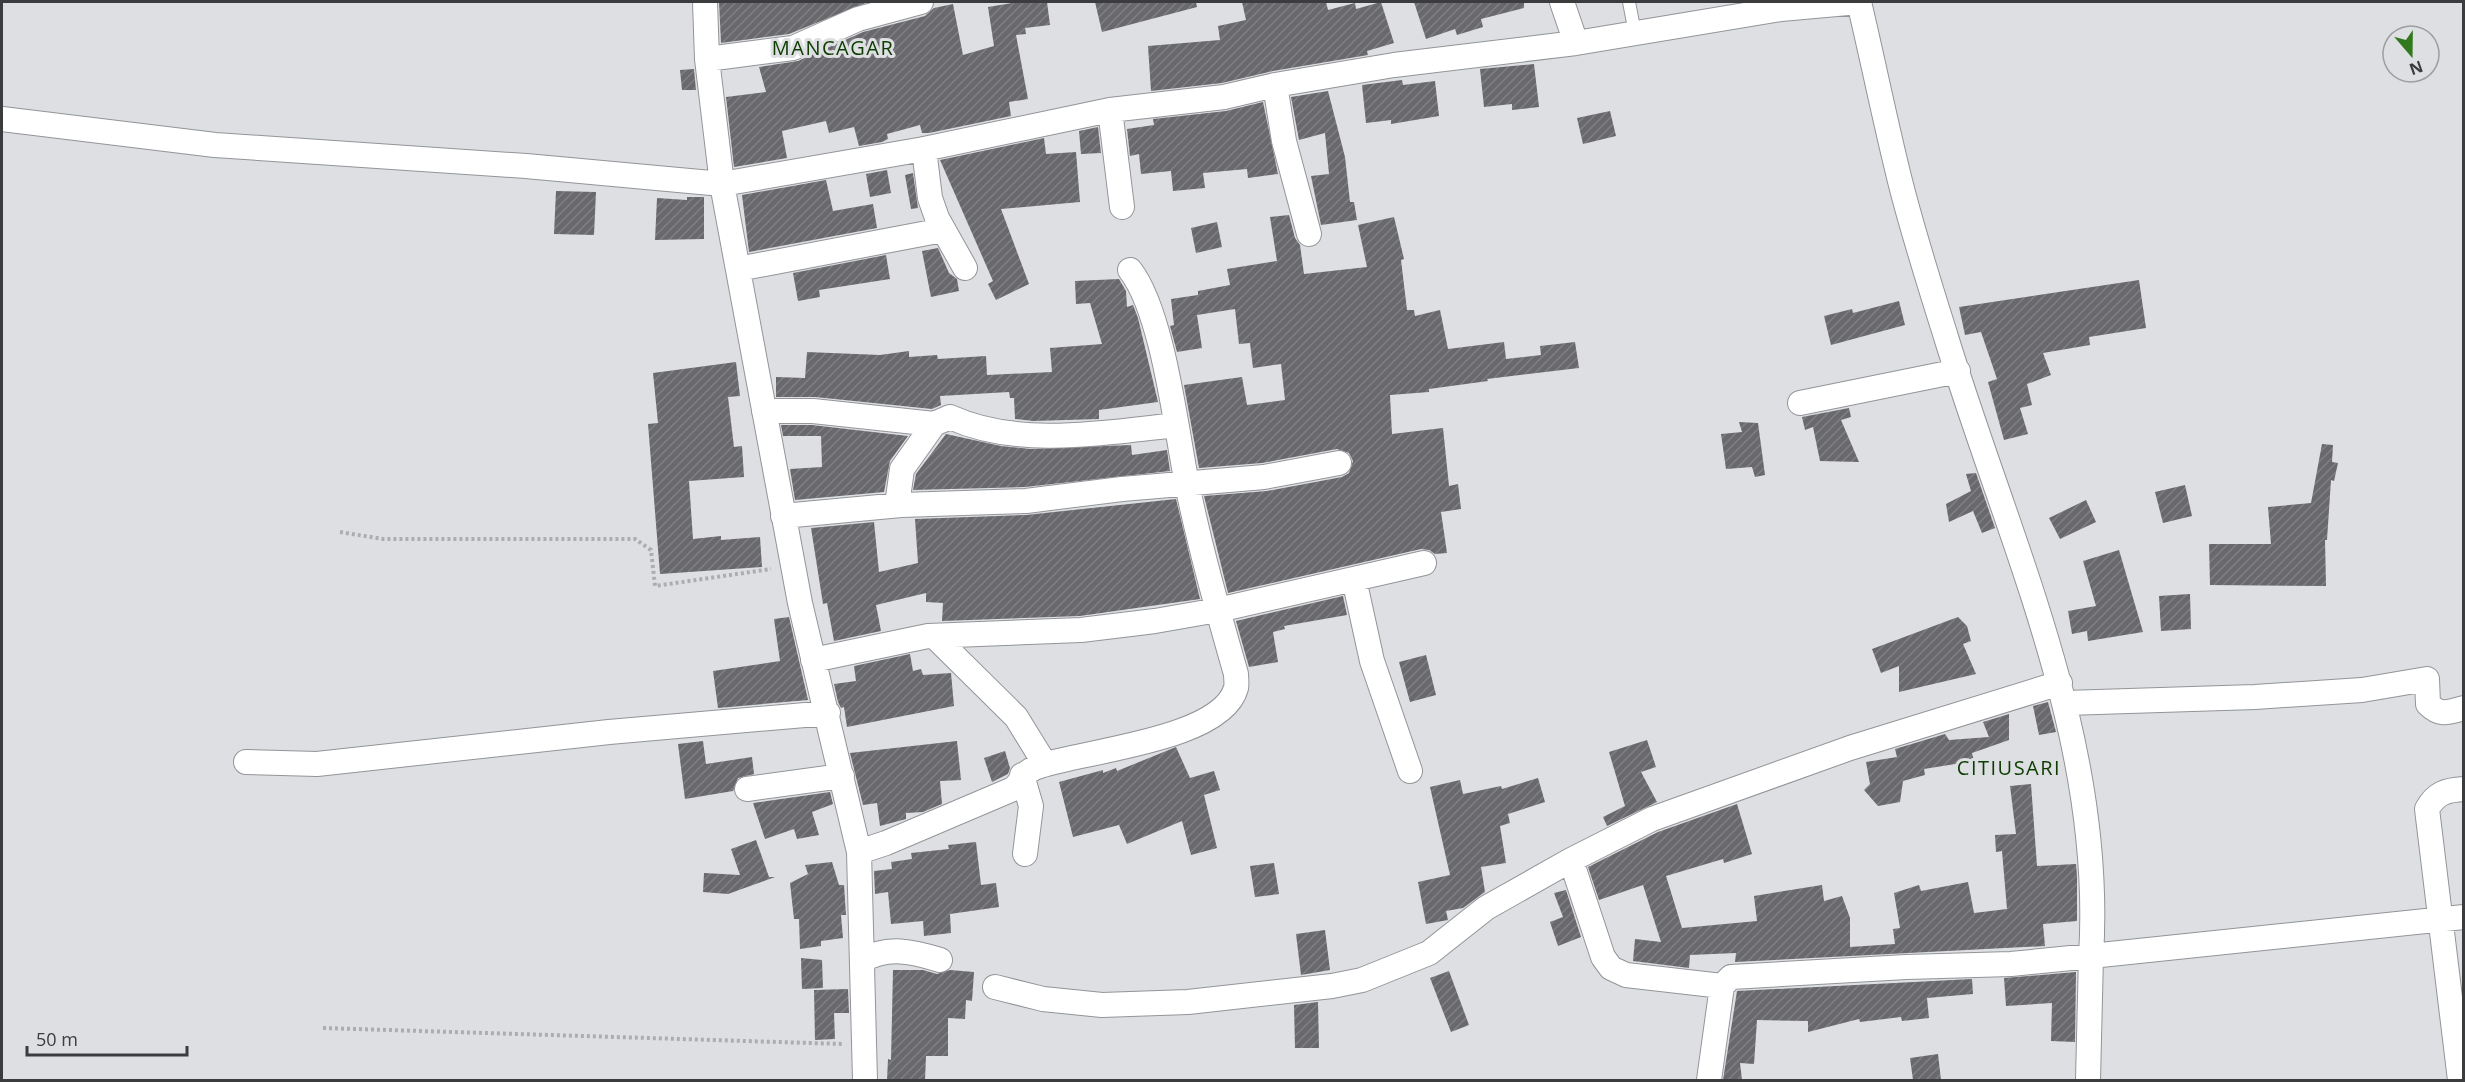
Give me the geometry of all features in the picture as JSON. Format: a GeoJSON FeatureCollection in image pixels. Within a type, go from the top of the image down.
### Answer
{"type":"FeatureCollection","features":[{"type":"Feature","properties":{"kind":"street"},"geometry":{"type":"LineString","coordinates":[[705,2],[707,59],[722,184],[792,563],[859,852],[865,1080]]}},
{"type":"Feature","properties":{"kind":"street"},"geometry":{"type":"LineString","coordinates":[[707,59],[793,48],[858,19],[921,2]]}},
{"type":"Feature","properties":{"kind":"street"},"geometry":{"type":"LineString","coordinates":[[1562,2],[1575,43]]}},
{"type":"Feature","properties":{"kind":"street"},"geometry":{"type":"LineString","coordinates":[[2,119],[215,145],[526,166],[722,184],[924,149],[1110,110],[1224,97],[1275,85],[1394,65],[1575,43],[1780,9],[1859,2],[1900,182],[1958,371],[2022,560],[2062,693],[2086,807],[2091,880],[2088,1080]]}},
{"type":"Feature","properties":{"kind":"street"},"geometry":{"type":"LineString","coordinates":[[1275,85],[1284,141],[1309,234]]}},
{"type":"Feature","properties":{"kind":"street"},"geometry":{"type":"LineString","coordinates":[[1110,110],[1122,207]]}},
{"type":"Feature","properties":{"kind":"street"},"geometry":{"type":"LineString","coordinates":[[924,149],[934,231],[965,268]]}},
{"type":"Feature","properties":{"kind":"street"},"geometry":{"type":"LineString","coordinates":[[738,269],[934,231]]}},
{"type":"Feature","properties":{"kind":"street"},"geometry":{"type":"LineString","coordinates":[[859,852],[886,843],[1013,789],[1033,769],[1128,746],[1198,724],[1215,715],[1236,688],[1236,674],[1187,485],[1147,297],[1130,270]]}},
{"type":"Feature","properties":{"kind":"street"},"geometry":{"type":"LineString","coordinates":[[1800,403],[1958,371]]}},
{"type":"Feature","properties":{"kind":"street"},"geometry":{"type":"LineString","coordinates":[[764,411],[813,411],[948,421],[1020,436],[1110,432],[1176,425]]}},
{"type":"Feature","properties":{"kind":"street"},"geometry":{"type":"LineString","coordinates":[[905,505],[902,469],[948,421]]}},
{"type":"Feature","properties":{"kind":"street"},"geometry":{"type":"LineString","coordinates":[[783,516],[905,505],[1026,501],[1122,489],[1264,477],[1339,463]]}},
{"type":"Feature","properties":{"kind":"street"},"geometry":{"type":"LineString","coordinates":[[813,660],[924,637],[1081,630],[1218,610],[1424,563]]}},
{"type":"Feature","properties":{"kind":"street"},"geometry":{"type":"LineString","coordinates":[[1354,579],[1372,661],[1410,771]]}},
{"type":"Feature","properties":{"kind":"street"},"geometry":{"type":"LineString","coordinates":[[924,637],[1016,717],[1033,769],[1025,854]]}},
{"type":"Feature","properties":{"kind":"street"},"geometry":{"type":"LineString","coordinates":[[995,987],[1043,999],[1102,1005],[1188,1002],[1332,986],[1362,980],[1429,953],[1486,908],[1571,860],[1652,819],[1850,748],[2062,693],[2267,696],[2362,690],[2427,680],[2428,704],[2435,711],[2442,714],[2463,708]]}},
{"type":"Feature","properties":{"kind":"street"},"geometry":{"type":"LineString","coordinates":[[246,762],[317,764],[609,732],[828,713]]}},
{"type":"Feature","properties":{"kind":"street"},"geometry":{"type":"LineString","coordinates":[[747,789],[842,776]]}},
{"type":"Feature","properties":{"kind":"street"},"geometry":{"type":"LineString","coordinates":[[2460,1080],[2427,809],[2434,796],[2448,790],[2463,789]]}},
{"type":"Feature","properties":{"kind":"street"},"geometry":{"type":"LineString","coordinates":[[1571,860],[1603,957],[1611,968],[1626,975],[1722,986]]}},
{"type":"Feature","properties":{"kind":"street"},"geometry":{"type":"LineString","coordinates":[[1709,1080],[1722,986],[1731,977],[1808,971],[2011,964],[2463,917]]}},
{"type":"Feature","properties":{"kind":"street"},"geometry":{"type":"LineString","coordinates":[[862,961],[879,953],[893,951],[940,960]]}},
{"type":"Feature","properties":{"kind":"lane"},"geometry":{"type":"LineString","coordinates":[[1629,2],[1635,33]]}},
{"type":"Feature","properties":{"kind":"path"},"geometry":{"type":"LineString","coordinates":[[340,532],[382,539],[635,539],[651,550],[655,586],[767,570],[792,563]]}},
{"type":"Feature","properties":{"kind":"path"},"geometry":{"type":"LineString","coordinates":[[323,1028],[865,1045]]}},
{"type":"Feature","properties":{"kind":"building"},"geometry":{"type":"Polygon","coordinates":[[[719,2],[868,2],[789,34],[721,43],[719,2]]]}},
{"type":"Feature","properties":{"kind":"building"},"geometry":{"type":"Polygon","coordinates":[[[1018,2],[1047,2],[1050,25],[1025,28],[1026,34],[1016,35],[1028,99],[1009,102],[1011,116],[929,133],[922,133],[920,125],[887,134],[888,139],[882,142],[859,146],[854,127],[829,133],[826,121],[782,131],[787,158],[734,167],[726,97],[766,92],[759,67],[798,61],[863,32],[925,16],[934,8],[953,4],[963,55],[994,46],[988,7],[1018,2]]]}},
{"type":"Feature","properties":{"kind":"building"},"geometry":{"type":"Polygon","coordinates":[[[1095,2],[1196,2],[1197,7],[1102,32],[1095,2]]]}},
{"type":"Feature","properties":{"kind":"building"},"geometry":{"type":"Polygon","coordinates":[[[1242,2],[1326,2],[1328,10],[1355,3],[1356,9],[1381,2],[1394,43],[1367,51],[1368,55],[1273,71],[1222,83],[1151,91],[1148,46],[1220,40],[1218,26],[1246,20],[1242,2]]]}},
{"type":"Feature","properties":{"kind":"building"},"geometry":{"type":"Polygon","coordinates":[[[1414,2],[1524,2],[1524,8],[1481,19],[1483,27],[1457,35],[1455,29],[1426,39],[1414,2]]]}},
{"type":"Feature","properties":{"kind":"building"},"geometry":{"type":"Polygon","coordinates":[[[1534,64],[1539,107],[1512,110],[1512,104],[1484,107],[1480,69],[1534,64]]]}},
{"type":"Feature","properties":{"kind":"building"},"geometry":{"type":"Polygon","coordinates":[[[694,69],[696,90],[682,90],[680,70],[694,69]]]}},
{"type":"Feature","properties":{"kind":"building"},"geometry":{"type":"Polygon","coordinates":[[[1402,80],[1403,85],[1435,81],[1439,116],[1391,124],[1391,120],[1366,123],[1362,85],[1402,80]]]}},
{"type":"Feature","properties":{"kind":"building"},"geometry":{"type":"Polygon","coordinates":[[[1328,91],[1345,157],[1350,202],[1354,202],[1357,220],[1321,225],[1311,176],[1329,174],[1325,133],[1299,140],[1291,97],[1328,91]]]}},
{"type":"Feature","properties":{"kind":"building"},"geometry":{"type":"Polygon","coordinates":[[[1263,102],[1278,174],[1248,178],[1247,169],[1203,173],[1205,188],[1173,191],[1171,171],[1141,174],[1139,154],[1130,156],[1127,129],[1154,125],[1153,119],[1226,111],[1263,102]]]}},
{"type":"Feature","properties":{"kind":"building"},"geometry":{"type":"Polygon","coordinates":[[[1610,111],[1616,136],[1583,144],[1577,118],[1610,111]]]}},
{"type":"Feature","properties":{"kind":"building"},"geometry":{"type":"Polygon","coordinates":[[[1098,127],[1101,153],[1081,154],[1079,131],[1098,127]]]}},
{"type":"Feature","properties":{"kind":"building"},"geometry":{"type":"Polygon","coordinates":[[[1044,138],[1046,154],[1076,152],[1080,202],[1001,209],[1029,284],[996,300],[988,284],[993,281],[940,160],[1044,138]]]}},
{"type":"Feature","properties":{"kind":"building"},"geometry":{"type":"Polygon","coordinates":[[[887,170],[891,193],[870,197],[866,174],[887,170]]]}},
{"type":"Feature","properties":{"kind":"building"},"geometry":{"type":"Polygon","coordinates":[[[913,173],[918,208],[911,209],[905,175],[913,173]]]}},
{"type":"Feature","properties":{"kind":"building"},"geometry":{"type":"Polygon","coordinates":[[[826,180],[833,211],[873,204],[877,228],[749,252],[742,195],[826,180]]]}},
{"type":"Feature","properties":{"kind":"building"},"geometry":{"type":"Polygon","coordinates":[[[556,191],[596,192],[594,235],[554,234],[556,191]]]}},
{"type":"Feature","properties":{"kind":"building"},"geometry":{"type":"Polygon","coordinates":[[[687,197],[704,197],[704,239],[655,240],[657,198],[687,200],[687,197]]]}},
{"type":"Feature","properties":{"kind":"building"},"geometry":{"type":"Polygon","coordinates":[[[1289,215],[1295,238],[1300,245],[1304,274],[1367,267],[1358,225],[1394,217],[1404,259],[1401,260],[1407,310],[1414,310],[1415,316],[1440,310],[1448,349],[1504,342],[1506,359],[1541,355],[1540,346],[1575,342],[1579,368],[1487,379],[1488,381],[1429,389],[1429,392],[1390,395],[1392,434],[1443,428],[1449,486],[1458,484],[1461,509],[1441,512],[1447,553],[1435,554],[1421,549],[1228,593],[1204,496],[1267,491],[1342,477],[1349,473],[1353,461],[1349,453],[1337,449],[1262,463],[1199,468],[1184,385],[1242,377],[1247,405],[1285,400],[1281,364],[1253,368],[1250,343],[1239,344],[1235,309],[1197,315],[1202,348],[1177,352],[1170,326],[1174,325],[1171,299],[1198,295],[1198,291],[1230,285],[1227,269],[1277,261],[1270,217],[1289,215]]]}},
{"type":"Feature","properties":{"kind":"building"},"geometry":{"type":"Polygon","coordinates":[[[1217,222],[1222,247],[1196,253],[1191,228],[1217,222]]]}},
{"type":"Feature","properties":{"kind":"building"},"geometry":{"type":"Polygon","coordinates":[[[938,248],[949,273],[957,279],[959,291],[931,297],[922,251],[938,248]]]}},
{"type":"Feature","properties":{"kind":"building"},"geometry":{"type":"Polygon","coordinates":[[[886,255],[890,279],[819,290],[820,297],[798,301],[793,273],[886,255]]]}},
{"type":"Feature","properties":{"kind":"building"},"geometry":{"type":"Polygon","coordinates":[[[1119,279],[1126,291],[1127,307],[1133,305],[1138,318],[1158,402],[1099,410],[1099,419],[1033,421],[1015,419],[1014,398],[1010,398],[1009,392],[940,396],[941,405],[932,409],[815,397],[776,397],[776,377],[805,378],[807,352],[880,355],[909,351],[909,357],[937,355],[938,359],[986,356],[987,375],[1052,372],[1050,348],[1102,344],[1090,303],[1076,304],[1075,281],[1119,279]]]}},
{"type":"Feature","properties":{"kind":"building"},"geometry":{"type":"Polygon","coordinates":[[[2139,280],[2146,328],[2089,337],[2090,345],[2043,353],[2051,375],[2027,384],[2032,405],[2020,408],[2028,434],[2004,440],[1988,382],[1997,379],[1981,332],[1965,335],[1959,307],[2139,280]]]}},
{"type":"Feature","properties":{"kind":"building"},"geometry":{"type":"Polygon","coordinates":[[[1899,301],[1905,325],[1831,345],[1824,316],[1852,309],[1853,313],[1899,301]]]}},
{"type":"Feature","properties":{"kind":"building"},"geometry":{"type":"Polygon","coordinates":[[[736,362],[740,396],[728,397],[734,447],[742,446],[744,477],[689,481],[693,539],[721,536],[721,540],[760,537],[762,567],[660,574],[648,424],[658,423],[653,373],[736,362]]]}},
{"type":"Feature","properties":{"kind":"building"},"geometry":{"type":"Polygon","coordinates":[[[1849,408],[1851,417],[1841,420],[1859,462],[1820,461],[1813,427],[1805,430],[1802,417],[1849,408]]]}},
{"type":"Feature","properties":{"kind":"building"},"geometry":{"type":"Polygon","coordinates":[[[1739,422],[1758,423],[1765,475],[1755,477],[1752,467],[1726,469],[1721,434],[1742,432],[1739,422]]]}},
{"type":"Feature","properties":{"kind":"building"},"geometry":{"type":"Polygon","coordinates":[[[781,425],[812,425],[908,436],[890,461],[884,492],[795,500],[790,469],[822,467],[821,436],[783,436],[781,425]]]}},
{"type":"Feature","properties":{"kind":"building"},"geometry":{"type":"Polygon","coordinates":[[[946,434],[1001,446],[1031,449],[1131,445],[1132,455],[1167,450],[1170,471],[1025,487],[913,490],[916,474],[946,434]]]}},
{"type":"Feature","properties":{"kind":"building"},"geometry":{"type":"Polygon","coordinates":[[[2322,444],[2333,445],[2332,462],[2338,463],[2334,481],[2331,480],[2327,540],[2325,540],[2326,586],[2210,585],[2209,544],[2271,544],[2268,507],[2311,503],[2322,444]]]}},
{"type":"Feature","properties":{"kind":"building"},"geometry":{"type":"Polygon","coordinates":[[[1976,473],[1995,528],[1982,533],[1973,511],[1949,522],[1946,504],[1971,491],[1966,474],[1976,473]]]}},
{"type":"Feature","properties":{"kind":"building"},"geometry":{"type":"Polygon","coordinates":[[[2185,485],[2192,516],[2163,523],[2155,492],[2185,485]]]}},
{"type":"Feature","properties":{"kind":"building"},"geometry":{"type":"Polygon","coordinates":[[[1176,499],[1200,599],[1080,616],[942,621],[943,603],[926,602],[926,593],[876,605],[881,631],[834,641],[827,603],[823,604],[811,528],[874,522],[879,572],[918,563],[915,519],[1026,515],[1176,499]]]}},
{"type":"Feature","properties":{"kind":"building"},"geometry":{"type":"Polygon","coordinates":[[[2086,500],[2096,522],[2060,539],[2049,518],[2086,500]]]}},
{"type":"Feature","properties":{"kind":"building"},"geometry":{"type":"Polygon","coordinates":[[[2119,550],[2143,632],[2088,641],[2087,631],[2072,634],[2068,611],[2096,606],[2083,561],[2119,550]]]}},
{"type":"Feature","properties":{"kind":"building"},"geometry":{"type":"Polygon","coordinates":[[[2190,594],[2191,629],[2161,631],[2159,596],[2190,594]]]}},
{"type":"Feature","properties":{"kind":"building"},"geometry":{"type":"Polygon","coordinates":[[[1343,596],[1347,615],[1284,626],[1285,629],[1273,632],[1278,662],[1249,667],[1236,621],[1343,596]]]}},
{"type":"Feature","properties":{"kind":"building"},"geometry":{"type":"Polygon","coordinates":[[[789,617],[808,700],[718,708],[713,671],[780,661],[774,619],[789,617]]]}},
{"type":"Feature","properties":{"kind":"building"},"geometry":{"type":"Polygon","coordinates":[[[1958,617],[1967,626],[1971,641],[1963,644],[1976,674],[1899,692],[1899,666],[1881,673],[1872,649],[1958,617]]]}},
{"type":"Feature","properties":{"kind":"building"},"geometry":{"type":"Polygon","coordinates":[[[910,654],[913,671],[921,669],[923,675],[951,673],[954,706],[847,727],[844,707],[841,708],[838,702],[834,684],[856,681],[854,666],[910,654]]]}},
{"type":"Feature","properties":{"kind":"building"},"geometry":{"type":"Polygon","coordinates":[[[1426,655],[1436,695],[1410,702],[1399,662],[1426,655]]]}},
{"type":"Feature","properties":{"kind":"building"},"geometry":{"type":"Polygon","coordinates":[[[2048,702],[2056,732],[2039,735],[2033,706],[2048,702]]]}},
{"type":"Feature","properties":{"kind":"building"},"geometry":{"type":"Polygon","coordinates":[[[2009,714],[2009,740],[1972,753],[1974,761],[1924,769],[1925,775],[1903,781],[1900,802],[1878,806],[1864,790],[1870,784],[1866,762],[1897,757],[1895,749],[1945,734],[1949,740],[1989,737],[1983,722],[2009,714]]]}},
{"type":"Feature","properties":{"kind":"building"},"geometry":{"type":"Polygon","coordinates":[[[1647,740],[1656,767],[1641,772],[1657,802],[1607,826],[1603,817],[1625,806],[1609,752],[1647,740]]]}},
{"type":"Feature","properties":{"kind":"building"},"geometry":{"type":"Polygon","coordinates":[[[703,741],[706,764],[752,757],[754,774],[738,778],[733,791],[685,799],[678,744],[703,741]]]}},
{"type":"Feature","properties":{"kind":"building"},"geometry":{"type":"Polygon","coordinates":[[[957,741],[961,780],[940,781],[942,804],[923,812],[906,813],[906,819],[880,826],[877,803],[863,805],[850,753],[957,741]]]}},
{"type":"Feature","properties":{"kind":"building"},"geometry":{"type":"Polygon","coordinates":[[[1176,747],[1190,778],[1214,771],[1220,790],[1204,795],[1217,848],[1191,855],[1182,821],[1127,844],[1119,825],[1073,837],[1059,782],[1103,770],[1103,773],[1116,768],[1117,771],[1176,747]]]}},
{"type":"Feature","properties":{"kind":"building"},"geometry":{"type":"Polygon","coordinates":[[[1005,751],[1010,768],[1008,774],[992,782],[984,758],[1005,751]]]}},
{"type":"Feature","properties":{"kind":"building"},"geometry":{"type":"Polygon","coordinates":[[[1538,778],[1545,802],[1508,814],[1510,823],[1500,826],[1506,863],[1481,867],[1485,892],[1463,908],[1446,911],[1448,920],[1426,924],[1418,882],[1450,875],[1430,787],[1460,780],[1463,794],[1501,786],[1502,789],[1538,778]]]}},
{"type":"Feature","properties":{"kind":"building"},"geometry":{"type":"Polygon","coordinates":[[[2031,784],[2037,866],[2076,864],[2077,921],[2043,924],[2045,946],[1735,962],[1736,953],[1690,955],[1689,968],[1633,961],[1635,939],[1661,942],[1643,885],[1599,900],[1588,867],[1658,832],[1737,804],[1752,854],[1724,863],[1723,859],[1666,876],[1682,928],[1757,921],[1754,896],[1822,885],[1824,901],[1842,896],[1850,918],[1850,947],[1895,944],[1893,929],[1900,928],[1894,893],[1919,885],[1921,891],[1968,882],[1974,913],[2007,909],[2002,851],[1996,852],[1995,835],[2016,834],[2010,786],[2031,784]]]}},
{"type":"Feature","properties":{"kind":"building"},"geometry":{"type":"Polygon","coordinates":[[[830,792],[833,804],[812,812],[819,835],[797,839],[794,829],[765,839],[753,803],[830,792]]]}},
{"type":"Feature","properties":{"kind":"building"},"geometry":{"type":"Polygon","coordinates":[[[756,840],[769,877],[775,877],[728,894],[703,892],[704,873],[740,875],[731,849],[756,840]]]}},
{"type":"Feature","properties":{"kind":"building"},"geometry":{"type":"Polygon","coordinates":[[[976,842],[981,885],[996,883],[999,907],[950,914],[951,933],[924,936],[923,921],[891,924],[888,892],[875,894],[874,871],[892,869],[891,862],[912,859],[911,853],[949,849],[948,845],[976,842]]]}},
{"type":"Feature","properties":{"kind":"building"},"geometry":{"type":"Polygon","coordinates":[[[832,862],[839,885],[844,885],[846,915],[841,915],[843,938],[821,941],[821,946],[800,949],[799,919],[794,919],[790,883],[808,874],[805,865],[832,862]]]}},
{"type":"Feature","properties":{"kind":"building"},"geometry":{"type":"Polygon","coordinates":[[[1274,863],[1279,894],[1255,897],[1250,866],[1274,863]]]}},
{"type":"Feature","properties":{"kind":"building"},"geometry":{"type":"Polygon","coordinates":[[[1566,890],[1581,937],[1558,946],[1550,922],[1563,917],[1554,893],[1566,890]]]}},
{"type":"Feature","properties":{"kind":"building"},"geometry":{"type":"Polygon","coordinates":[[[1325,930],[1330,970],[1301,975],[1296,934],[1325,930]]]}},
{"type":"Feature","properties":{"kind":"building"},"geometry":{"type":"Polygon","coordinates":[[[801,958],[822,960],[823,988],[802,989],[801,958]]]}},
{"type":"Feature","properties":{"kind":"building"},"geometry":{"type":"Polygon","coordinates":[[[893,970],[923,970],[937,974],[950,970],[974,972],[972,1001],[966,1000],[965,1019],[948,1018],[948,1056],[926,1056],[925,1080],[887,1080],[888,1059],[891,1060],[893,970]]]}},
{"type":"Feature","properties":{"kind":"building"},"geometry":{"type":"Polygon","coordinates":[[[1449,971],[1469,1025],[1451,1032],[1430,978],[1449,971]]]}},
{"type":"Feature","properties":{"kind":"building"},"geometry":{"type":"Polygon","coordinates":[[[2076,972],[2075,1042],[2051,1041],[2052,1003],[2006,1006],[2004,978],[2076,972]]]}},
{"type":"Feature","properties":{"kind":"building"},"geometry":{"type":"Polygon","coordinates":[[[1972,979],[1973,994],[1927,998],[1929,1018],[1902,1021],[1901,1017],[1860,1022],[1859,1019],[1808,1032],[1808,1021],[1757,1020],[1754,1064],[1740,1063],[1742,1080],[1723,1080],[1737,991],[1972,979]]]}},
{"type":"Feature","properties":{"kind":"building"},"geometry":{"type":"Polygon","coordinates":[[[848,989],[849,1013],[834,1013],[835,1039],[815,1040],[814,990],[848,989]]]}},
{"type":"Feature","properties":{"kind":"building"},"geometry":{"type":"Polygon","coordinates":[[[1318,1002],[1319,1048],[1295,1048],[1294,1005],[1318,1002]]]}},
{"type":"Feature","properties":{"kind":"building"},"geometry":{"type":"Polygon","coordinates":[[[1938,1054],[1941,1080],[1913,1080],[1910,1058],[1938,1054]]]}},
{"type":"Feature","properties":{"kind":"district","name":"MANCAGAR"},"geometry":{"type":"Point","coordinates":[833,47]}},
{"type":"Feature","properties":{"kind":"district","name":"CITIUSARI"},"geometry":{"type":"Point","coordinates":[2009,767]}}]}
